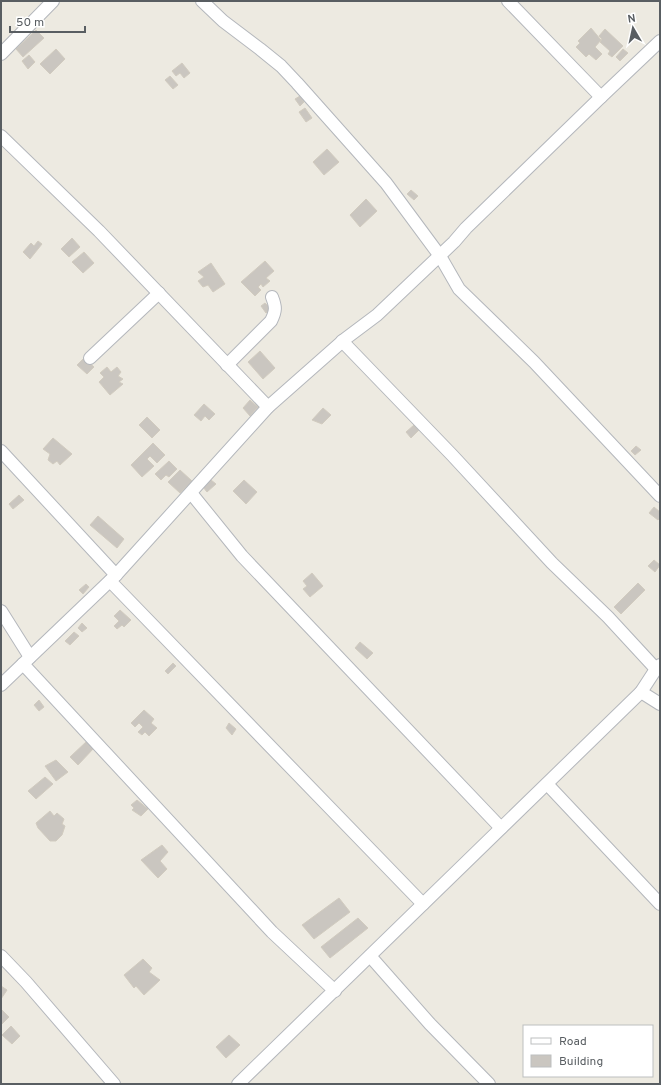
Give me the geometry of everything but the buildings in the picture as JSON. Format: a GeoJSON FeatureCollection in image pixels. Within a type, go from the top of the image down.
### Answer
{"type":"FeatureCollection","features":[{"type":"Feature","properties":{"kind":"street"},"geometry":{"type":"LineString","coordinates":[[1,54],[53,1]]}},
{"type":"Feature","properties":{"kind":"street"},"geometry":{"type":"LineString","coordinates":[[202,1],[222,21],[281,66],[297,83],[386,183],[440,256],[459,289],[534,362],[660,496]]}},
{"type":"Feature","properties":{"kind":"street"},"geometry":{"type":"LineString","coordinates":[[508,1],[601,97]]}},
{"type":"Feature","properties":{"kind":"street"},"geometry":{"type":"LineString","coordinates":[[1,685],[113,578],[268,407],[342,341],[377,315],[440,256],[466,228],[660,41]]}},
{"type":"Feature","properties":{"kind":"street"},"geometry":{"type":"LineString","coordinates":[[1,136],[100,231],[268,407]]}},
{"type":"Feature","properties":{"kind":"street"},"geometry":{"type":"LineString","coordinates":[[90,358],[159,293]]}},
{"type":"Feature","properties":{"kind":"street"},"geometry":{"type":"LineString","coordinates":[[227,365],[271,321],[275,314],[276,307],[272,297]]}},
{"type":"Feature","properties":{"kind":"street"},"geometry":{"type":"LineString","coordinates":[[238,1084],[641,692],[658,667],[552,563],[452,455],[342,341]]}},
{"type":"Feature","properties":{"kind":"street"},"geometry":{"type":"LineString","coordinates":[[1,451],[113,578],[423,904]]}},
{"type":"Feature","properties":{"kind":"street"},"geometry":{"type":"LineString","coordinates":[[191,493],[242,556],[501,828]]}},
{"type":"Feature","properties":{"kind":"street"},"geometry":{"type":"LineString","coordinates":[[1,611],[27,660],[272,932],[335,991]]}},
{"type":"Feature","properties":{"kind":"street"},"geometry":{"type":"LineString","coordinates":[[641,692],[660,704]]}},
{"type":"Feature","properties":{"kind":"street"},"geometry":{"type":"LineString","coordinates":[[547,784],[660,904]]}},
{"type":"Feature","properties":{"kind":"street"},"geometry":{"type":"LineString","coordinates":[[1,956],[26,982],[114,1084]]}},
{"type":"Feature","properties":{"kind":"street"},"geometry":{"type":"LineString","coordinates":[[370,956],[430,1024],[488,1084]]}}]}
